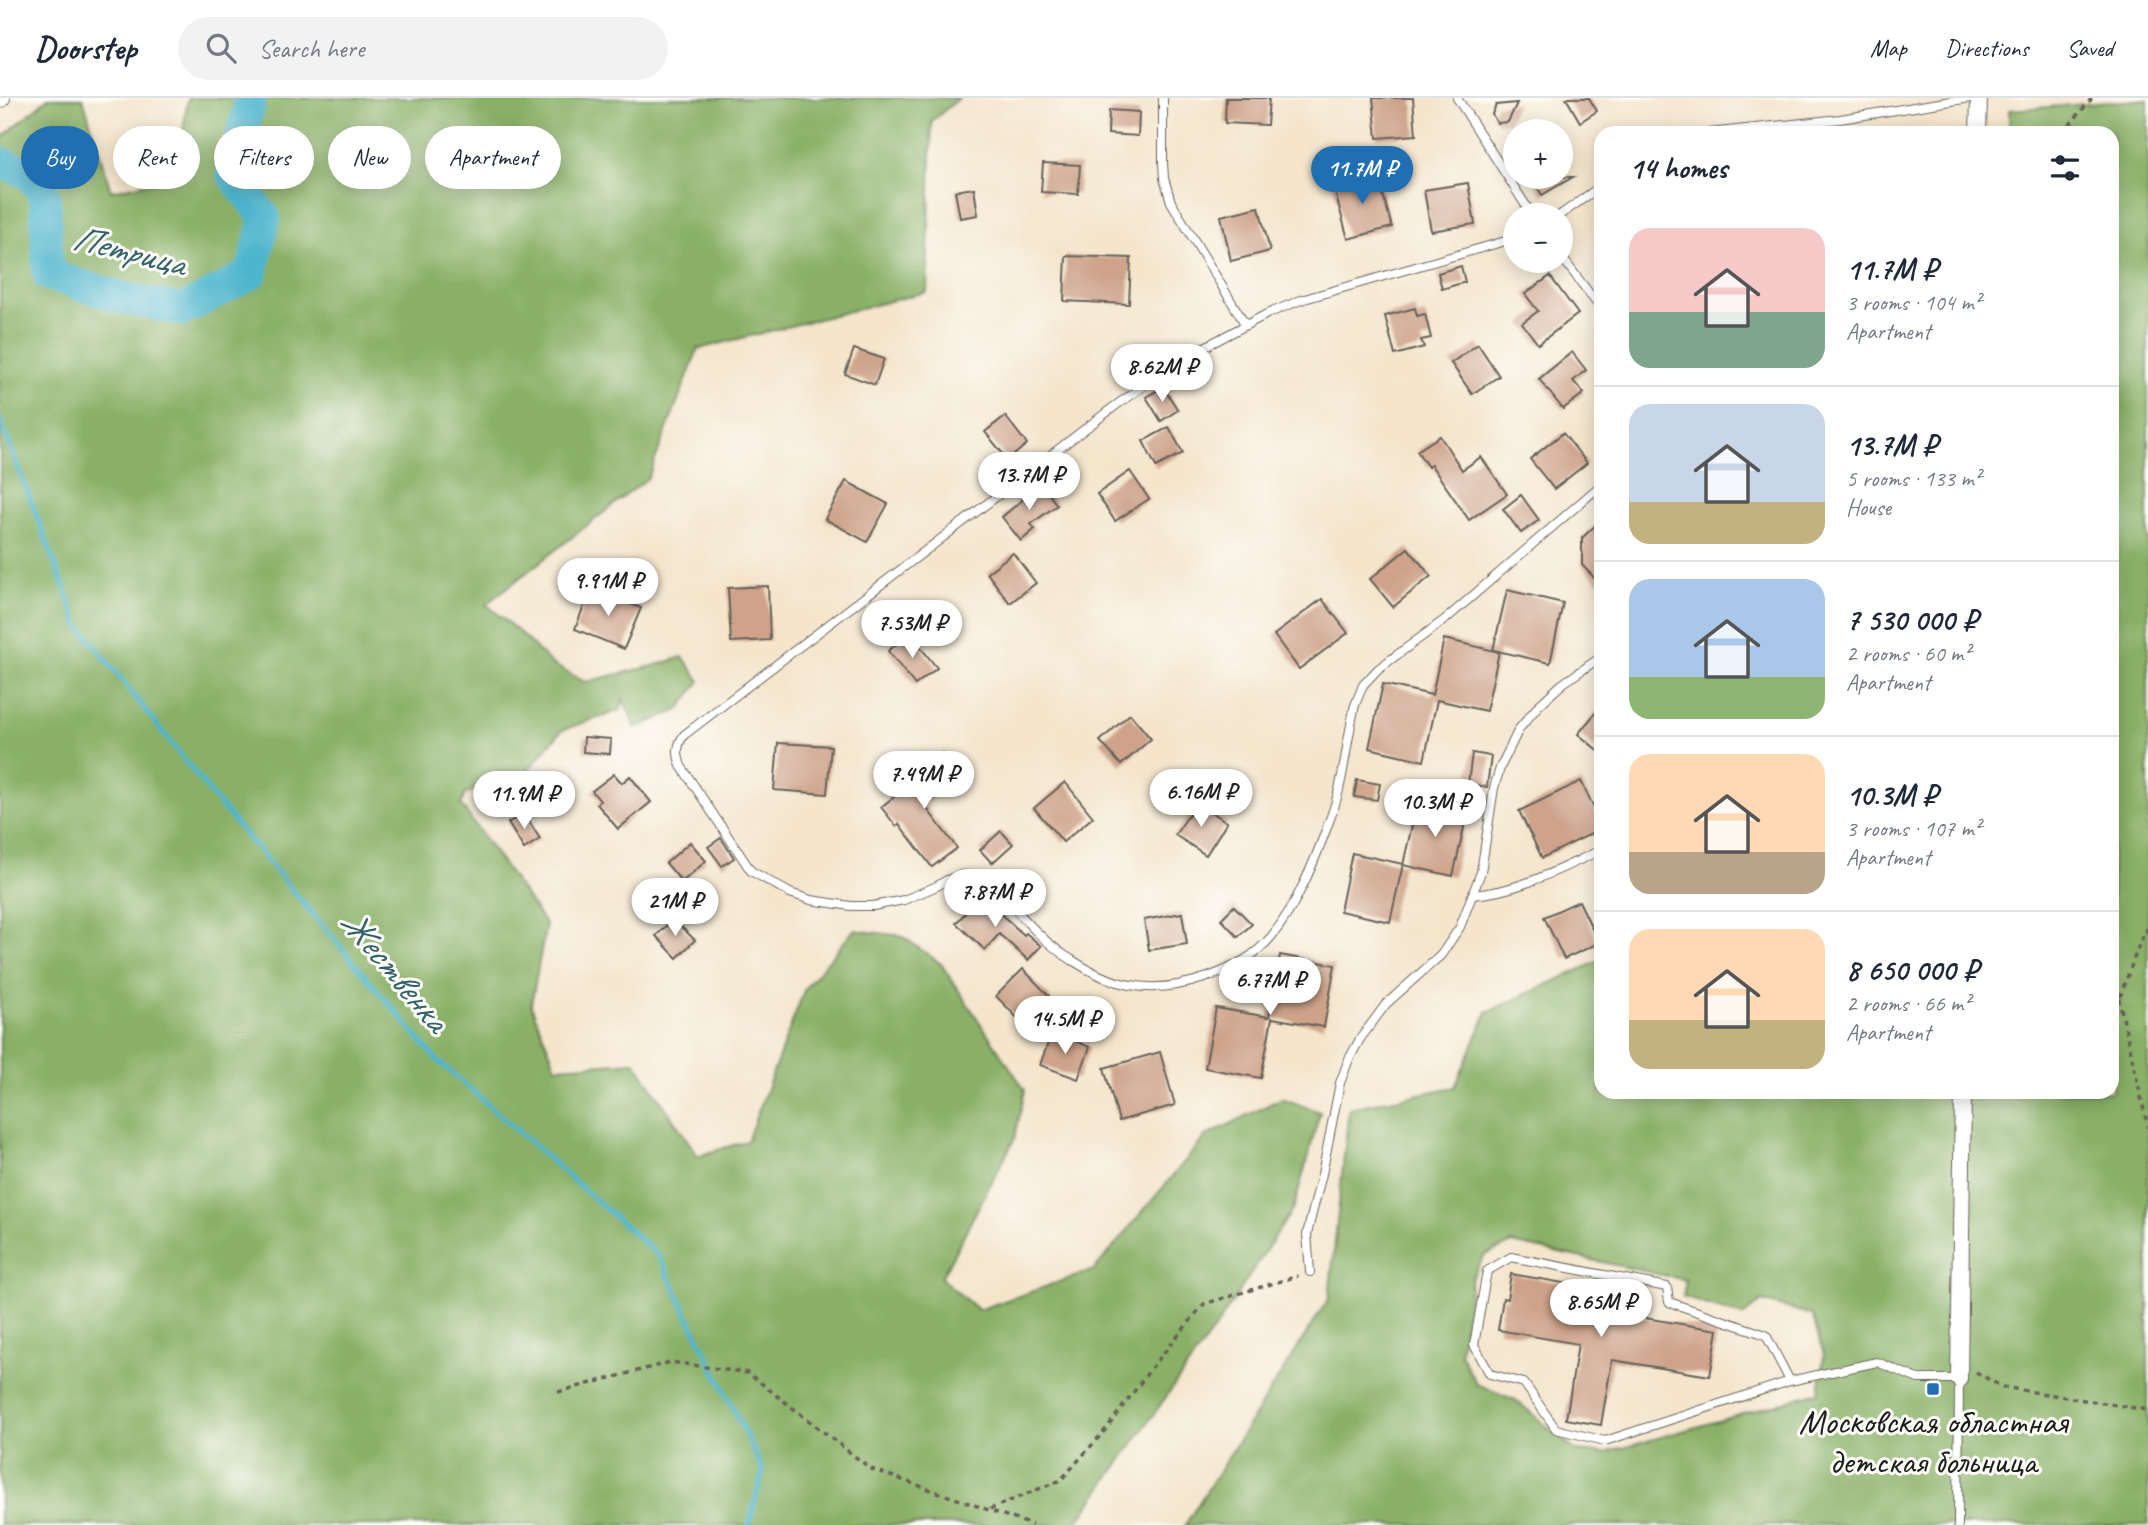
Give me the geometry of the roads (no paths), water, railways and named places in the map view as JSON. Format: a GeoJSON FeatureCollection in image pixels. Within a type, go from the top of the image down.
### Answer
{"type":"FeatureCollection","features":[{"type":"Feature","properties":{"kind":"street"},"geometry":{"type":"LineString","coordinates":[[1979,98],[1979,126]]}},
{"type":"Feature","properties":{"kind":"street"},"geometry":{"type":"LineString","coordinates":[[1959,1379],[1963,1099]]}},
{"type":"Feature","properties":{"kind":"lane"},"geometry":{"type":"LineString","coordinates":[[1163,98],[1164,170],[1171,202],[1245,324]]}},
{"type":"Feature","properties":{"kind":"lane"},"geometry":{"type":"LineString","coordinates":[[1457,98],[1524,203]]}},
{"type":"Feature","properties":{"kind":"lane"},"geometry":{"type":"LineString","coordinates":[[1772,126],[1883,114],[1970,98]]}},
{"type":"Feature","properties":{"kind":"lane"},"geometry":{"type":"LineString","coordinates":[[1573,206],[1594,191]]}},
{"type":"Feature","properties":{"kind":"lane"},"geometry":{"type":"LineString","coordinates":[[1503,242],[1301,300],[1245,324],[1180,360],[1148,381],[684,735],[677,748],[677,756],[751,871],[790,893],[811,901],[873,906],[904,900],[962,875],[976,876],[995,887],[1056,949],[1088,970],[1131,985],[1153,987],[1194,981],[1231,967],[1254,953],[1270,937],[1303,884],[1331,817],[1355,705],[1369,677],[1447,618],[1594,491]]}},
{"type":"Feature","properties":{"kind":"lane"},"geometry":{"type":"LineString","coordinates":[[1573,272],[1594,300]]}},
{"type":"Feature","properties":{"kind":"lane"},"geometry":{"type":"LineString","coordinates":[[1310,1272],[1307,1234],[1340,1083],[1349,1059],[1386,1004],[1447,948],[1460,927],[1473,895],[1486,844],[1494,788],[1510,744],[1538,706],[1562,684],[1594,662]]}},
{"type":"Feature","properties":{"kind":"lane"},"geometry":{"type":"LineString","coordinates":[[1473,895],[1500,892],[1530,883],[1594,853]]}},
{"type":"Feature","properties":{"kind":"lane"},"geometry":{"type":"LineString","coordinates":[[1790,1381],[1766,1335],[1669,1302],[1667,1287],[1511,1257],[1487,1271],[1474,1345],[1490,1374],[1524,1383],[1556,1429],[1605,1441],[1790,1381],[1877,1362],[1918,1379],[1959,1379],[1958,1525]]}},
{"type":"Feature","properties":{"kind":"waterway","name":"Петрица"},"geometry":{"type":"LineString","coordinates":[[0,162],[30,174],[45,196],[48,275],[126,299],[183,310],[251,274],[265,218],[232,174],[251,98]]}},
{"type":"Feature","properties":{"kind":"waterway","name":"Жественка"},"geometry":{"type":"LineString","coordinates":[[0,420],[78,624],[215,799],[435,1058],[659,1256],[763,1470],[749,1525]]}},
{"type":"Feature","properties":{"kind":"place","name":"Московская областная детская больница"},"geometry":{"type":"Point","coordinates":[1933,1389]}}]}
